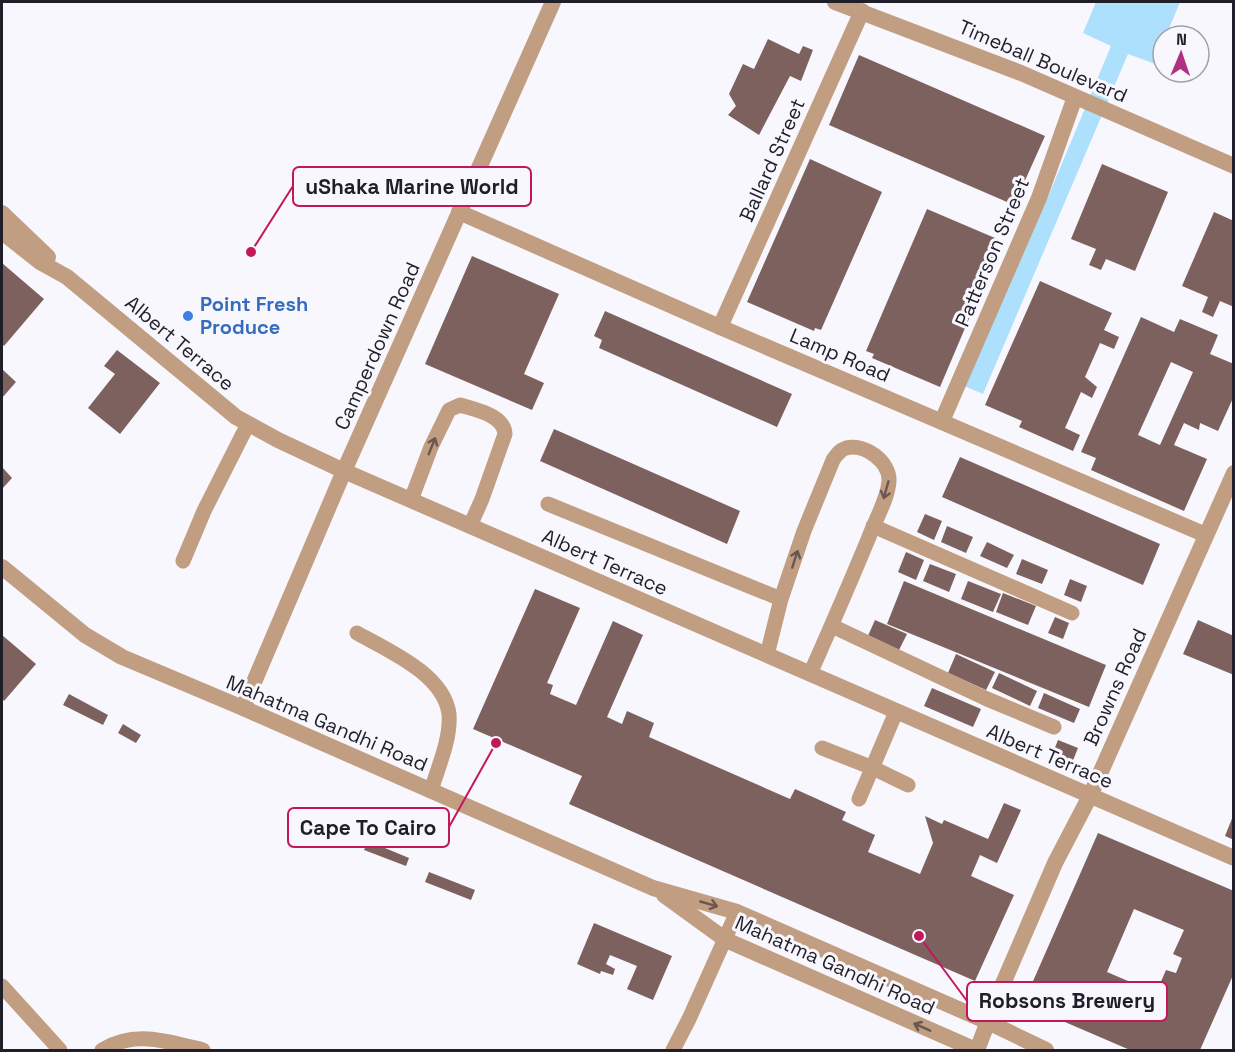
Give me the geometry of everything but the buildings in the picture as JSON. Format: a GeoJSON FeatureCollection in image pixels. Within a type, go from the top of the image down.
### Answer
{"type":"FeatureCollection","features":[{"type":"Feature","properties":{"kind":"street","name":"Camperdown Road"},"geometry":{"type":"LineString","coordinates":[[243,708],[344,471],[553,2]]}},
{"type":"Feature","properties":{"kind":"street","name":"Timeball Boulevard"},"geometry":{"type":"LineString","coordinates":[[835,2],[862,10],[1022,73],[1233,166]]}},
{"type":"Feature","properties":{"kind":"street","name":"Ballard Street"},"geometry":{"type":"LineString","coordinates":[[720,327],[862,10]]}},
{"type":"Feature","properties":{"kind":"street","name":"Patterson Street"},"geometry":{"type":"LineString","coordinates":[[942,421],[1028,225],[1078,98]]}},
{"type":"Feature","properties":{"kind":"street","name":"Lamp Road"},"geometry":{"type":"LineString","coordinates":[[459,212],[1206,536]]}},
{"type":"Feature","properties":{"kind":"street"},"geometry":{"type":"LineString","coordinates":[[2,213],[67,277]]}},
{"type":"Feature","properties":{"kind":"street","name":"Albert Terrace"},"geometry":{"type":"LineString","coordinates":[[2,232],[39,262],[67,277],[236,417],[248,424],[344,471],[1233,858]]}},
{"type":"Feature","properties":{"kind":"street","name":"Browns Road"},"geometry":{"type":"LineString","coordinates":[[976,1050],[1055,863],[1090,796],[1233,473]]}},
{"type":"Feature","properties":{"kind":"street","name":"Mahatma Gandhi Road"},"geometry":{"type":"LineString","coordinates":[[2,567],[85,635],[122,657],[653,888],[737,912],[988,1022],[1046,1050]]}},
{"type":"Feature","properties":{"kind":"street","name":"Mahatma Gandhi Road"},"geometry":{"type":"LineString","coordinates":[[653,888],[726,940],[976,1050]]}},
{"type":"Feature","properties":{"kind":"lane"},"geometry":{"type":"LineString","coordinates":[[411,500],[431,447],[449,410],[460,405],[493,417],[501,421],[505,434],[470,526]]}},
{"type":"Feature","properties":{"kind":"lane"},"geometry":{"type":"LineString","coordinates":[[183,561],[204,511],[248,424]]}},
{"type":"Feature","properties":{"kind":"lane"},"geometry":{"type":"LineString","coordinates":[[767,655],[781,599],[804,531],[833,460],[838,452],[853,447],[879,458],[885,464],[888,472],[887,488],[832,626],[810,674]]}},
{"type":"Feature","properties":{"kind":"lane"},"geometry":{"type":"LineString","coordinates":[[548,504],[781,599]]}},
{"type":"Feature","properties":{"kind":"lane"},"geometry":{"type":"LineString","coordinates":[[873,526],[1072,612]]}},
{"type":"Feature","properties":{"kind":"lane"},"geometry":{"type":"LineString","coordinates":[[832,626],[1054,728]]}},
{"type":"Feature","properties":{"kind":"lane"},"geometry":{"type":"LineString","coordinates":[[357,633],[420,671],[438,689],[445,700],[449,714],[447,736],[430,791]]}},
{"type":"Feature","properties":{"kind":"lane"},"geometry":{"type":"LineString","coordinates":[[859,799],[896,712]]}},
{"type":"Feature","properties":{"kind":"lane"},"geometry":{"type":"LineString","coordinates":[[822,748],[908,785]]}},
{"type":"Feature","properties":{"kind":"lane"},"geometry":{"type":"LineString","coordinates":[[673,1050],[726,940],[737,912]]}},
{"type":"Feature","properties":{"kind":"lane"},"geometry":{"type":"LineString","coordinates":[[2,986],[60,1050]]}},
{"type":"Feature","properties":{"kind":"lane"},"geometry":{"type":"LineString","coordinates":[[102,1050],[128,1039],[146,1038],[203,1050]]}},
{"type":"Feature","properties":{"kind":"water"},"geometry":{"type":"Polygon","coordinates":[[[1096,2],[1180,2],[1171,24],[1151,24],[1151,63],[1128,54],[983,394],[962,385],[1045,204],[1111,46],[1083,33],[1096,2]]]}},
{"type":"Feature","properties":{"kind":"place","name":"uShaka Marine World"},"geometry":{"type":"Point","coordinates":[251,252]}},
{"type":"Feature","properties":{"kind":"place","name":"Point Fresh Produce"},"geometry":{"type":"Point","coordinates":[188,316]}},
{"type":"Feature","properties":{"kind":"place","name":"Cape To Cairo"},"geometry":{"type":"Point","coordinates":[496,743]}},
{"type":"Feature","properties":{"kind":"place","name":"Robsons Brewery"},"geometry":{"type":"Point","coordinates":[919,936]}}]}
